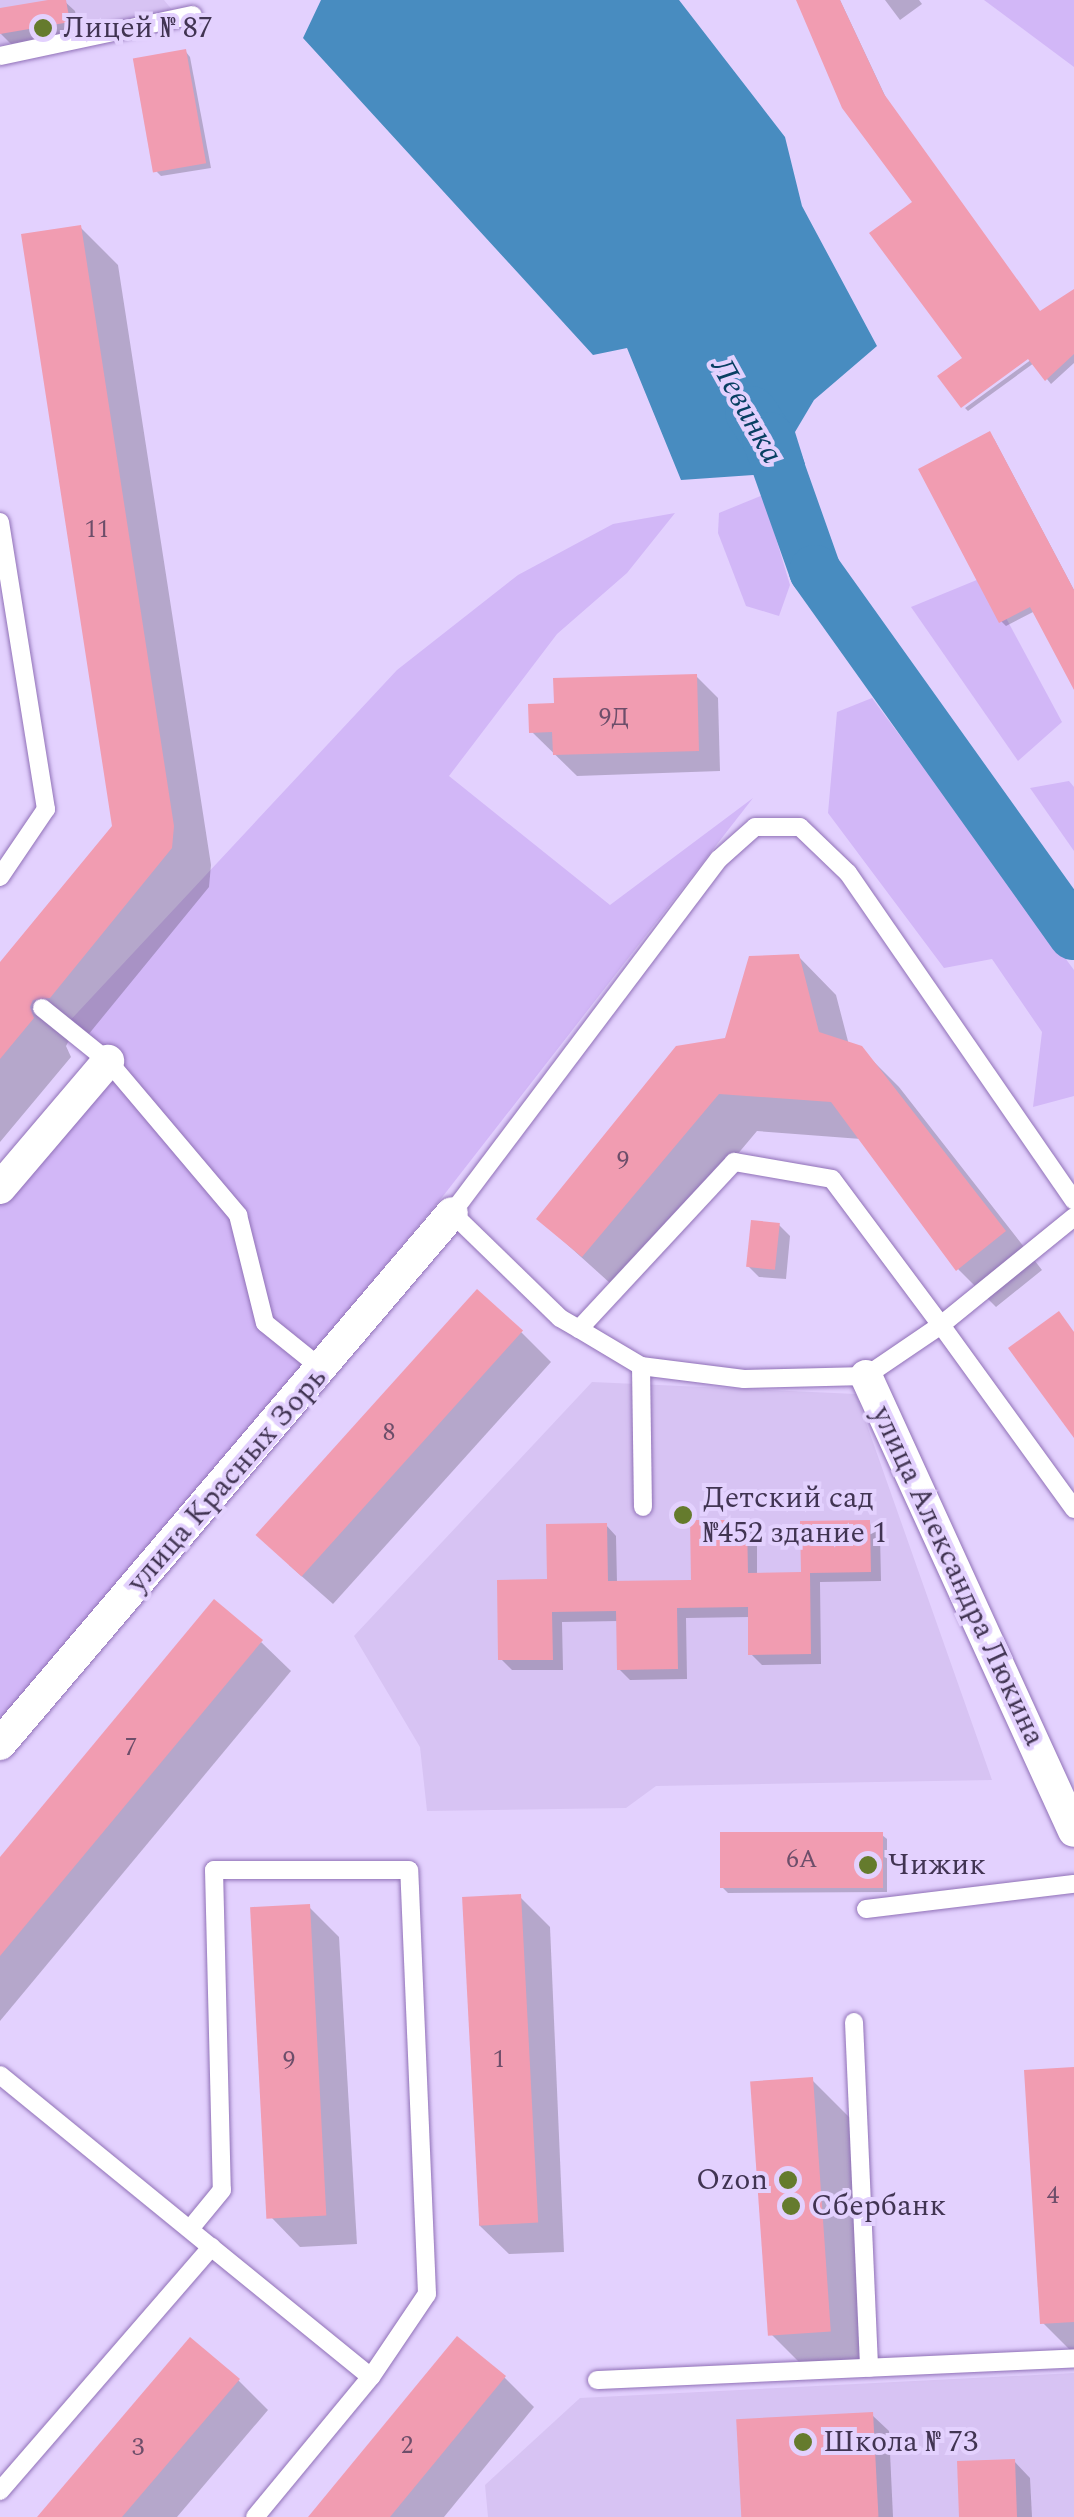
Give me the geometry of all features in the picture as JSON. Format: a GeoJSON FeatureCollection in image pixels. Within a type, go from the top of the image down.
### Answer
{"type":"FeatureCollection","features":[{"type":"Feature","properties":{"kind":"street"},"geometry":{"type":"LineString","coordinates":[[0,1188],[108,1061]]}},
{"type":"Feature","properties":{"kind":"street","name":"улица Красных Зорь"},"geometry":{"type":"LineString","coordinates":[[0,1744],[452,1214]]}},
{"type":"Feature","properties":{"kind":"street","name":"улица Александра Люкина"},"geometry":{"type":"LineString","coordinates":[[866,1376],[1074,1831]]}},
{"type":"Feature","properties":{"kind":"lane"},"geometry":{"type":"LineString","coordinates":[[0,56],[193,15]]}},
{"type":"Feature","properties":{"kind":"lane"},"geometry":{"type":"LineString","coordinates":[[0,522],[46,809],[0,877]]}},
{"type":"Feature","properties":{"kind":"lane"},"geometry":{"type":"LineString","coordinates":[[1074,1201],[848,873],[800,828],[755,828],[719,859],[452,1214],[560,1318],[641,1366],[744,1379],[866,1376],[941,1325],[1074,1217]]}},
{"type":"Feature","properties":{"kind":"lane"},"geometry":{"type":"LineString","coordinates":[[42,1008],[108,1061],[238,1215],[265,1322],[322,1369]]}},
{"type":"Feature","properties":{"kind":"lane"},"geometry":{"type":"LineString","coordinates":[[579,1329],[734,1162],[832,1179],[1074,1508]]}},
{"type":"Feature","properties":{"kind":"lane"},"geometry":{"type":"LineString","coordinates":[[641,1366],[642,1507]]}},
{"type":"Feature","properties":{"kind":"lane"},"geometry":{"type":"LineString","coordinates":[[190,2229],[222,2190],[214,1870],[409,1870],[427,2294],[371,2376],[256,2517]]}},
{"type":"Feature","properties":{"kind":"lane"},"geometry":{"type":"LineString","coordinates":[[866,1909],[1074,1884]]}},
{"type":"Feature","properties":{"kind":"lane"},"geometry":{"type":"LineString","coordinates":[[854,2022],[869,2368]]}},
{"type":"Feature","properties":{"kind":"lane"},"geometry":{"type":"LineString","coordinates":[[0,2075],[371,2376]]}},
{"type":"Feature","properties":{"kind":"lane"},"geometry":{"type":"LineString","coordinates":[[0,2490],[211,2246]]}},
{"type":"Feature","properties":{"kind":"lane"},"geometry":{"type":"LineString","coordinates":[[598,2380],[1074,2358]]}},
{"type":"Feature","properties":{"kind":"shaded area","name":"Лицей № 87"},"geometry":{"type":"Polygon","coordinates":[[[0,0],[164,0],[173,11],[0,45],[0,0]]]}},
{"type":"Feature","properties":{"kind":"shaded area"},"geometry":{"type":"Polygon","coordinates":[[[984,0],[1074,0],[1074,67],[984,0]]]}},
{"type":"Feature","properties":{"kind":"shaded area"},"geometry":{"type":"Polygon","coordinates":[[[763,495],[790,585],[779,616],[746,606],[718,533],[719,513],[763,495]]]}},
{"type":"Feature","properties":{"kind":"shaded area"},"geometry":{"type":"Polygon","coordinates":[[[675,513],[627,573],[557,634],[449,776],[610,905],[753,798],[440,1200],[0,1727],[0,1186],[107,1061],[65,1026],[397,670],[518,575],[613,524],[675,513]]]}},
{"type":"Feature","properties":{"kind":"shaded area"},"geometry":{"type":"Polygon","coordinates":[[[984,577],[1062,722],[1018,761],[911,607],[984,577]]]}},
{"type":"Feature","properties":{"kind":"shaded area"},"geometry":{"type":"Polygon","coordinates":[[[872,698],[1074,970],[1074,1096],[1033,1107],[1042,1032],[992,959],[944,968],[828,813],[837,712],[872,698]]]}},
{"type":"Feature","properties":{"kind":"shaded area"},"geometry":{"type":"Polygon","coordinates":[[[1069,781],[1074,787],[1074,851],[1030,788],[1069,781]]]}},
{"type":"Feature","properties":{"kind":"shaded area","name":"Детский сад №452 здание 1"},"geometry":{"type":"Polygon","coordinates":[[[592,1382],[856,1394],[992,1780],[656,1786],[626,1808],[427,1811],[420,1747],[354,1636],[592,1382]]]}},
{"type":"Feature","properties":{"kind":"shaded area","name":"Школа № 73"},"geometry":{"type":"Polygon","coordinates":[[[1074,2373],[1074,2517],[488,2517],[485,2485],[580,2398],[1074,2373]]]}},
{"type":"Feature","properties":{"kind":"water"},"geometry":{"type":"Polygon","coordinates":[[[321,0],[679,0],[785,137],[802,206],[877,346],[814,400],[795,432],[805,464],[782,473],[681,480],[627,348],[593,355],[303,38],[321,0]]]}},
{"type":"Feature","properties":{"kind":"building"},"geometry":{"type":"Polygon","coordinates":[[[66,0],[70,22],[0,34],[0,8],[66,0]]]}},
{"type":"Feature","properties":{"kind":"building"},"geometry":{"type":"Polygon","coordinates":[[[796,0],[840,0],[884,94],[1040,311],[1074,289],[1074,354],[1045,381],[1028,359],[961,408],[937,376],[962,358],[869,233],[912,202],[842,108],[796,0]]]}},
{"type":"Feature","properties":{"kind":"building"},"geometry":{"type":"Polygon","coordinates":[[[186,49],[206,163],[153,173],[133,58],[186,49]]]}},
{"type":"Feature","properties":{"kind":"building"},"geometry":{"type":"Polygon","coordinates":[[[81,225],[174,826],[172,848],[50,998],[33,1000],[30,1007],[34,1018],[0,1059],[0,962],[112,826],[21,234],[81,225]]]}},
{"type":"Feature","properties":{"kind":"building"},"geometry":{"type":"Polygon","coordinates":[[[990,431],[1074,590],[1074,690],[1030,607],[999,623],[918,469],[990,431]]]}},
{"type":"Feature","properties":{"kind":"building"},"geometry":{"type":"Polygon","coordinates":[[[697,674],[699,751],[553,755],[552,732],[529,733],[528,704],[554,703],[553,678],[697,674]]]}},
{"type":"Feature","properties":{"kind":"building"},"geometry":{"type":"Polygon","coordinates":[[[799,954],[819,1032],[862,1046],[1006,1231],[956,1271],[831,1102],[719,1094],[582,1257],[536,1219],[676,1046],[725,1038],[749,956],[799,954]]]}},
{"type":"Feature","properties":{"kind":"building"},"geometry":{"type":"Polygon","coordinates":[[[751,1220],[780,1223],[775,1270],[746,1267],[751,1220]]]}},
{"type":"Feature","properties":{"kind":"building"},"geometry":{"type":"Polygon","coordinates":[[[477,1289],[523,1330],[302,1576],[256,1535],[477,1289]]]}},
{"type":"Feature","properties":{"kind":"building"},"geometry":{"type":"Polygon","coordinates":[[[1059,1311],[1074,1332],[1074,1438],[1008,1348],[1059,1311]]]}},
{"type":"Feature","properties":{"kind":"building"},"geometry":{"type":"Polygon","coordinates":[[[690,1520],[747,1520],[748,1573],[801,1572],[800,1521],[870,1520],[871,1572],[810,1573],[811,1654],[748,1655],[748,1607],[677,1608],[678,1669],[617,1670],[616,1611],[552,1612],[553,1660],[498,1660],[497,1580],[547,1579],[546,1524],[607,1523],[608,1581],[691,1580],[690,1520]]]}},
{"type":"Feature","properties":{"kind":"building"},"geometry":{"type":"Polygon","coordinates":[[[214,1599],[263,1640],[0,1956],[0,1857],[214,1599]]]}},
{"type":"Feature","properties":{"kind":"building"},"geometry":{"type":"Polygon","coordinates":[[[720,1832],[883,1832],[883,1888],[720,1888],[720,1832]]]}},
{"type":"Feature","properties":{"kind":"building"},"geometry":{"type":"Polygon","coordinates":[[[521,1894],[538,2223],[479,2226],[462,1897],[521,1894]]]}},
{"type":"Feature","properties":{"kind":"building"},"geometry":{"type":"Polygon","coordinates":[[[310,1904],[326,2216],[266,2219],[250,1907],[310,1904]]]}},
{"type":"Feature","properties":{"kind":"building"},"geometry":{"type":"Polygon","coordinates":[[[1074,2067],[1074,2322],[1040,2324],[1024,2070],[1074,2067]]]}},
{"type":"Feature","properties":{"kind":"building"},"geometry":{"type":"Polygon","coordinates":[[[813,2077],[831,2331],[768,2336],[750,2081],[813,2077]]]}},
{"type":"Feature","properties":{"kind":"building"},"geometry":{"type":"Polygon","coordinates":[[[457,2336],[506,2376],[390,2517],[308,2517],[457,2336]]]}},
{"type":"Feature","properties":{"kind":"building"},"geometry":{"type":"Polygon","coordinates":[[[190,2337],[240,2379],[122,2517],[37,2517],[190,2337]]]}},
{"type":"Feature","properties":{"kind":"building"},"geometry":{"type":"Polygon","coordinates":[[[873,2412],[878,2517],[741,2517],[736,2419],[873,2412]]]}},
{"type":"Feature","properties":{"kind":"building"},"geometry":{"type":"Polygon","coordinates":[[[1015,2459],[1017,2517],[959,2517],[957,2461],[1015,2459]]]}},
{"type":"Feature","properties":{"kind":"waterway","name":"Левинка"},"geometry":{"type":"LineString","coordinates":[[751,412],[768,438],[815,571],[1074,934]]}},
{"type":"Feature","properties":{"kind":"place","name":"Лицей № 87"},"geometry":{"type":"Point","coordinates":[43,28]}},
{"type":"Feature","properties":{"kind":"place","name":"Детский сад №452 здание 1"},"geometry":{"type":"Point","coordinates":[683,1515]}},
{"type":"Feature","properties":{"kind":"place","name":"Чижик"},"geometry":{"type":"Point","coordinates":[868,1865]}},
{"type":"Feature","properties":{"kind":"place","name":"Ozon"},"geometry":{"type":"Point","coordinates":[788,2180]}},
{"type":"Feature","properties":{"kind":"place","name":"Сбербанк"},"geometry":{"type":"Point","coordinates":[791,2206]}},
{"type":"Feature","properties":{"kind":"place","name":"Школа № 73"},"geometry":{"type":"Point","coordinates":[803,2442]}}]}
